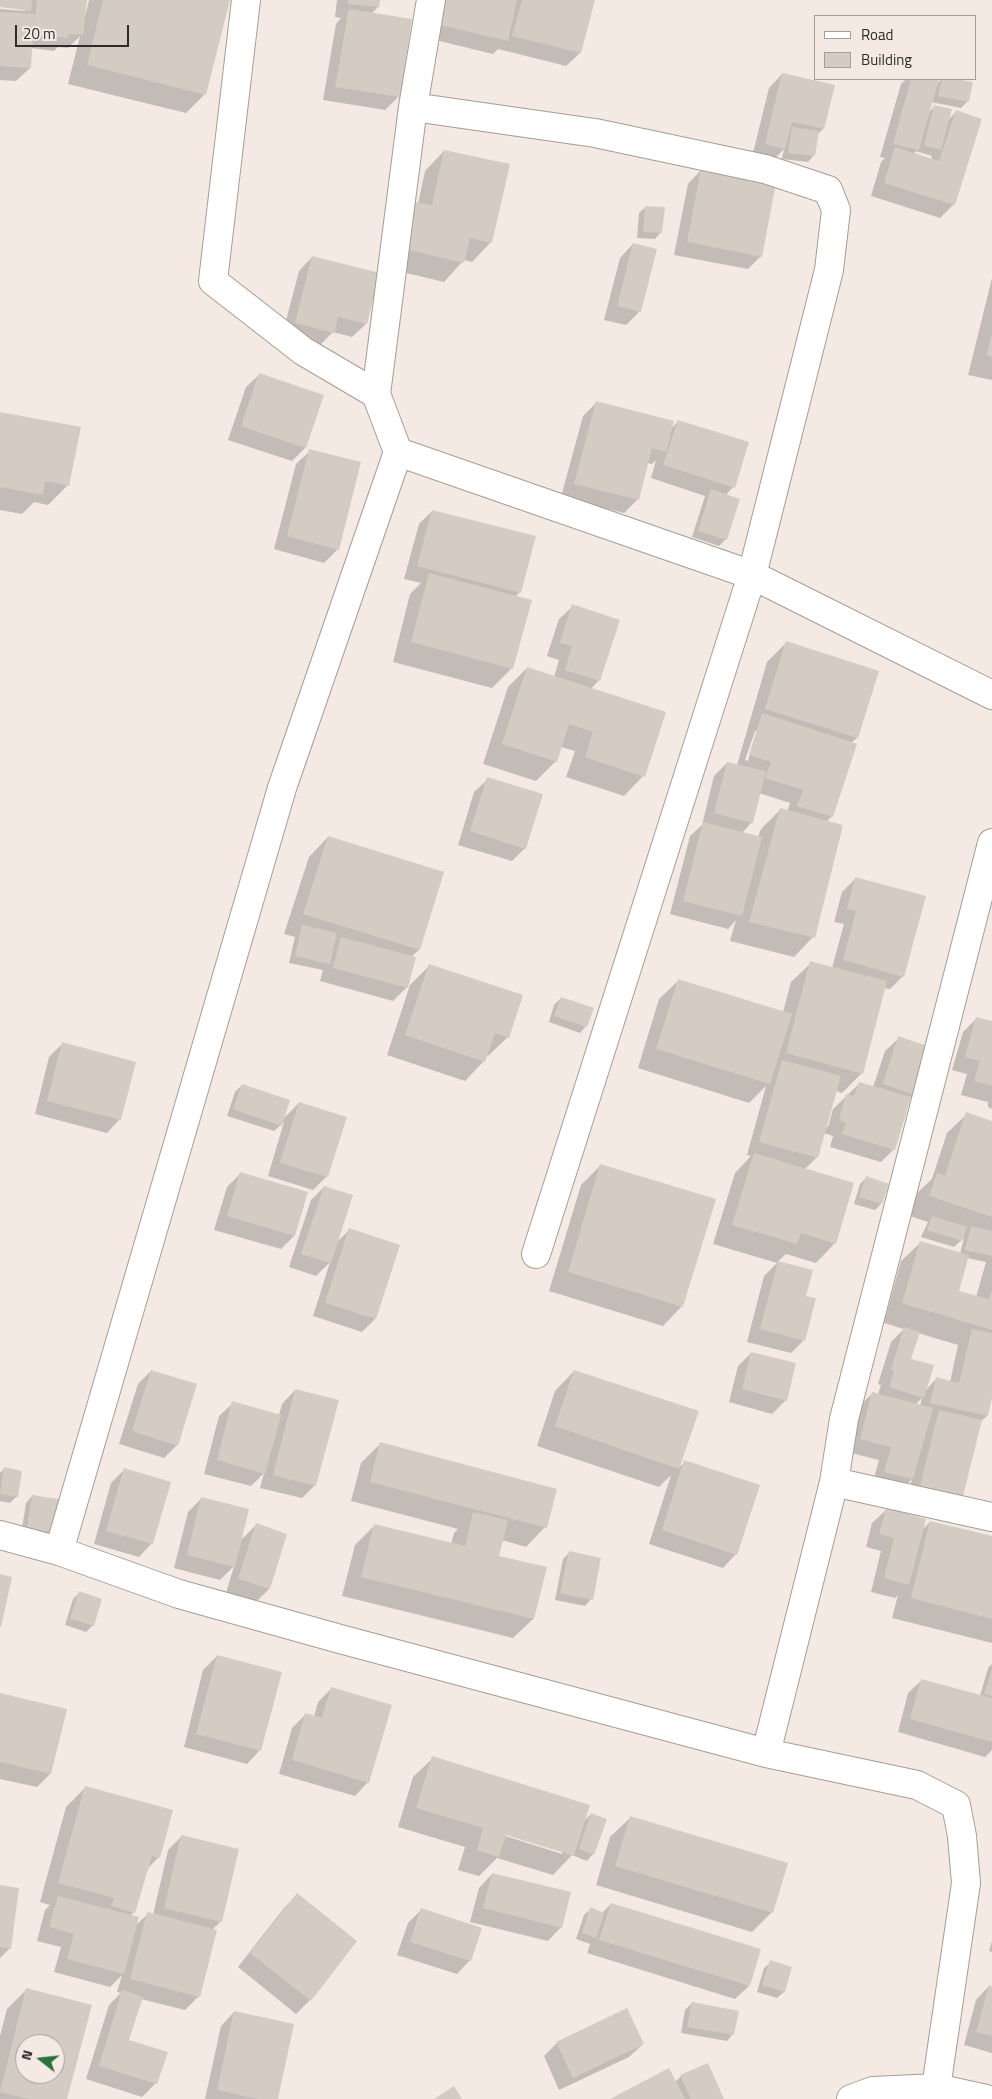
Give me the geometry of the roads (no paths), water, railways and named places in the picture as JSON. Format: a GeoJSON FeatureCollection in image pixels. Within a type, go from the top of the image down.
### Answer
{"type":"FeatureCollection","features":[{"type":"Feature","properties":{"kind":"street"},"geometry":{"type":"LineString","coordinates":[[246,0],[213,281],[303,351],[376,394]]}},
{"type":"Feature","properties":{"kind":"street"},"geometry":{"type":"LineString","coordinates":[[59,1551],[282,788],[398,452],[376,394],[413,107],[431,0]]}},
{"type":"Feature","properties":{"kind":"street"},"geometry":{"type":"LineString","coordinates":[[413,107],[595,134],[765,169],[828,190],[836,210],[829,270],[752,576],[536,1254]]}},
{"type":"Feature","properties":{"kind":"street"},"geometry":{"type":"LineString","coordinates":[[398,452],[752,576],[992,695]]}},
{"type":"Feature","properties":{"kind":"street"},"geometry":{"type":"LineString","coordinates":[[766,1753],[834,1482],[844,1419],[992,843]]}},
{"type":"Feature","properties":{"kind":"street"},"geometry":{"type":"LineString","coordinates":[[834,1482],[992,1517]]}},
{"type":"Feature","properties":{"kind":"street"},"geometry":{"type":"LineString","coordinates":[[0,1535],[59,1551],[179,1594],[359,1644],[766,1753],[917,1785],[956,1805],[962,1836],[966,1883],[936,2088]]}},
{"type":"Feature","properties":{"kind":"street"},"geometry":{"type":"LineString","coordinates":[[851,2099],[873,2091],[936,2088],[986,2099]]}}]}
